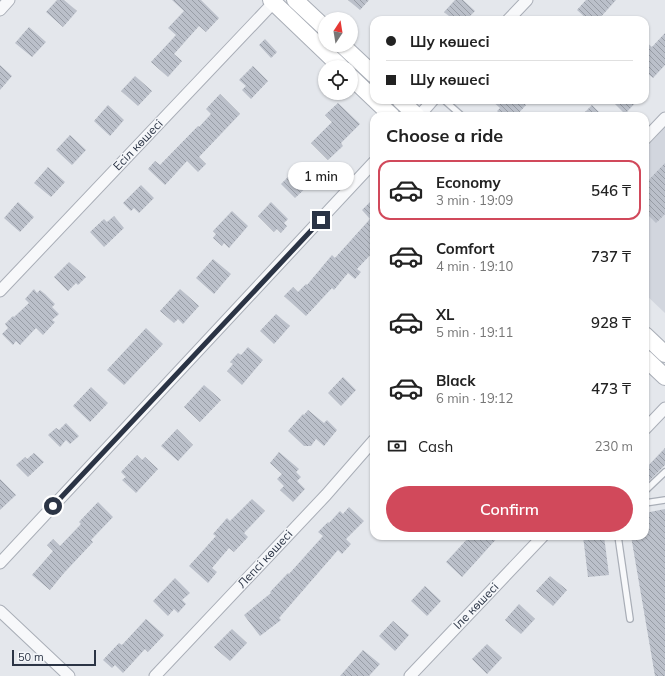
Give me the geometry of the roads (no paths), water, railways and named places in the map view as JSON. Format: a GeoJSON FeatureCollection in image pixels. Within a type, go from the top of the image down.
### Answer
{"type":"FeatureCollection","features":[{"type":"Feature","properties":{"kind":"main road"},"geometry":{"type":"LineString","coordinates":[[296,0],[318,21]]}},
{"type":"Feature","properties":{"kind":"main road"},"geometry":{"type":"LineString","coordinates":[[274,1],[334,60]]}},
{"type":"Feature","properties":{"kind":"main road"},"geometry":{"type":"LineString","coordinates":[[349,52],[370,71]]}},
{"type":"Feature","properties":{"kind":"main road"},"geometry":{"type":"LineString","coordinates":[[358,83],[370,94]]}},
{"type":"Feature","properties":{"kind":"main road"},"geometry":{"type":"LineString","coordinates":[[380,104],[388,112]]}},
{"type":"Feature","properties":{"kind":"main road"},"geometry":{"type":"LineString","coordinates":[[404,104],[414,112]]}},
{"type":"Feature","properties":{"kind":"main road"},"geometry":{"type":"LineString","coordinates":[[649,339],[665,354]]}},
{"type":"Feature","properties":{"kind":"main road"},"geometry":{"type":"LineString","coordinates":[[649,362],[665,377]]}},
{"type":"Feature","properties":{"kind":"street"},"geometry":{"type":"LineString","coordinates":[[0,10],[9,0]]}},
{"type":"Feature","properties":{"kind":"street"},"geometry":{"type":"LineString","coordinates":[[512,16],[527,0]]}},
{"type":"Feature","properties":{"kind":"street","name":"Есіл көшесі"},"geometry":{"type":"LineString","coordinates":[[0,291],[274,1]]}},
{"type":"Feature","properties":{"kind":"street"},"geometry":{"type":"LineString","coordinates":[[422,112],[429,104]]}},
{"type":"Feature","properties":{"kind":"street"},"geometry":{"type":"LineString","coordinates":[[649,135],[665,118]]}},
{"type":"Feature","properties":{"kind":"street"},"geometry":{"type":"LineString","coordinates":[[0,563],[370,166]]}},
{"type":"Feature","properties":{"kind":"street"},"geometry":{"type":"LineString","coordinates":[[649,425],[665,408]]}},
{"type":"Feature","properties":{"kind":"street","name":"Лепсі көшесі"},"geometry":{"type":"LineString","coordinates":[[155,676],[326,495],[370,445]]}},
{"type":"Feature","properties":{"kind":"street","name":"Іле көшесі"},"geometry":{"type":"LineString","coordinates":[[410,676],[539,540]]}},
{"type":"Feature","properties":{"kind":"street"},"geometry":{"type":"LineString","coordinates":[[0,611],[69,676]]}},
{"type":"Feature","properties":{"kind":"lane"},"geometry":{"type":"LineString","coordinates":[[448,104],[458,112]]}},
{"type":"Feature","properties":{"kind":"lane"},"geometry":{"type":"LineString","coordinates":[[649,487],[665,472]]}},
{"type":"Feature","properties":{"kind":"lane"},"geometry":{"type":"LineString","coordinates":[[649,502],[665,500]]}},
{"type":"Feature","properties":{"kind":"lane"},"geometry":{"type":"LineString","coordinates":[[619,540],[630,619]]}}]}
